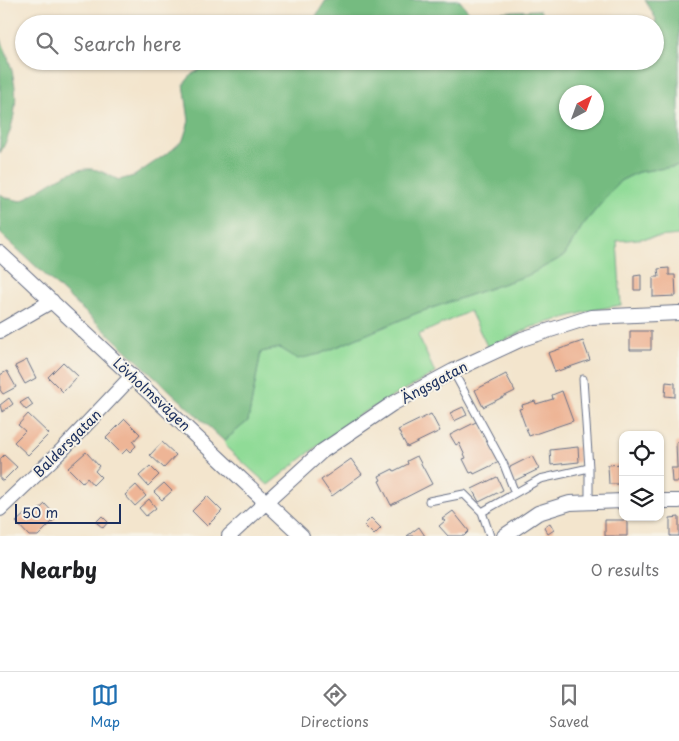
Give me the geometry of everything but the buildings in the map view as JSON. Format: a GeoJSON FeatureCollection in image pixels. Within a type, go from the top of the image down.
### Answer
{"type":"FeatureCollection","features":[{"type":"Feature","properties":{"kind":"street","name":"Lövholmsvägen"},"geometry":{"type":"LineString","coordinates":[[0,253],[302,536]]}},
{"type":"Feature","properties":{"kind":"street"},"geometry":{"type":"LineString","coordinates":[[0,331],[52,301]]}},
{"type":"Feature","properties":{"kind":"street","name":"Ängsgatan"},"geometry":{"type":"LineString","coordinates":[[229,536],[321,452],[392,404],[453,371],[522,339],[591,317],[679,313]]}},
{"type":"Feature","properties":{"kind":"street","name":"Baldersgatan"},"geometry":{"type":"LineString","coordinates":[[0,509],[62,450],[132,376]]}},
{"type":"Feature","properties":{"kind":"street"},"geometry":{"type":"LineString","coordinates":[[664,501],[679,501]]}},
{"type":"Feature","properties":{"kind":"street"},"geometry":{"type":"LineString","coordinates":[[504,536],[538,513],[570,503],[619,502]]}},
{"type":"Feature","properties":{"kind":"lane"},"geometry":{"type":"LineString","coordinates":[[453,371],[504,464],[515,493]]}},
{"type":"Feature","properties":{"kind":"lane"},"geometry":{"type":"LineString","coordinates":[[583,379],[590,502]]}},
{"type":"Feature","properties":{"kind":"lane"},"geometry":{"type":"LineString","coordinates":[[482,512],[540,479],[589,468]]}},
{"type":"Feature","properties":{"kind":"lane"},"geometry":{"type":"LineString","coordinates":[[429,502],[464,494],[482,512],[490,536]]}},
{"type":"Feature","properties":{"kind":"green space"},"geometry":{"type":"Polygon","coordinates":[[[326,0],[459,0],[470,13],[540,10],[542,15],[317,15],[326,0]]]}},
{"type":"Feature","properties":{"kind":"green space"},"geometry":{"type":"Polygon","coordinates":[[[645,0],[679,0],[679,166],[638,172],[620,181],[583,225],[564,256],[529,275],[417,313],[320,354],[298,359],[280,348],[261,352],[248,421],[224,441],[0,233],[0,194],[7,198],[21,201],[58,179],[78,170],[97,170],[119,180],[134,176],[172,150],[183,140],[189,121],[184,84],[192,74],[199,70],[664,70],[664,15],[654,15],[645,0]]]}},
{"type":"Feature","properties":{"kind":"green space"},"geometry":{"type":"Polygon","coordinates":[[[0,36],[12,70],[16,99],[11,127],[0,153],[0,36]]]}},
{"type":"Feature","properties":{"kind":"green space"},"geometry":{"type":"Polygon","coordinates":[[[679,166],[679,235],[617,241],[621,305],[589,311],[532,327],[488,348],[470,311],[418,335],[435,373],[352,419],[268,485],[227,448],[224,441],[248,421],[261,352],[280,348],[298,358],[320,354],[417,313],[529,275],[564,256],[583,225],[620,181],[638,172],[679,166]]]}}]}
